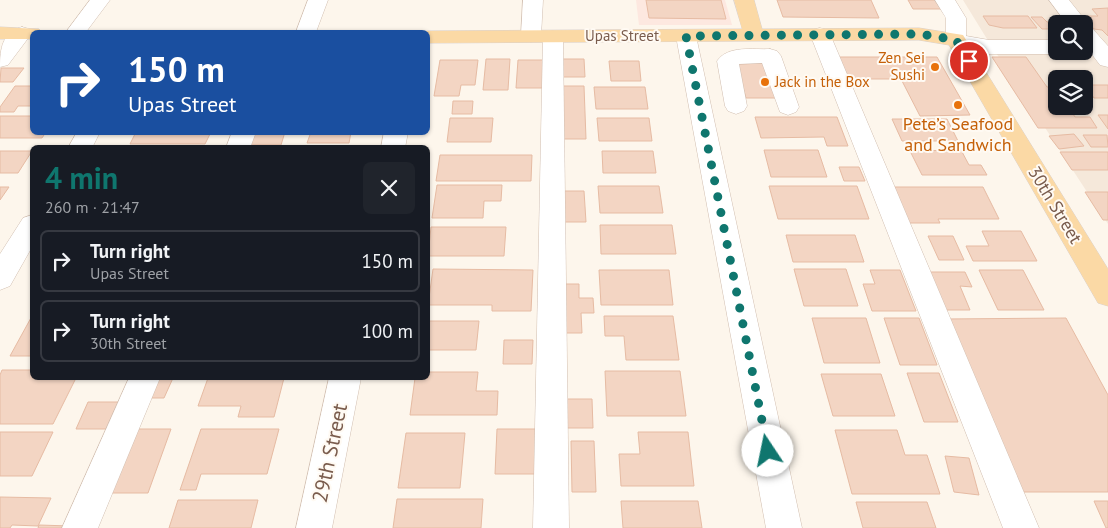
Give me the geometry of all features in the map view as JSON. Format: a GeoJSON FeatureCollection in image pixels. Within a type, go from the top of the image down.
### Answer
{"type":"FeatureCollection","features":[{"type":"Feature","properties":{"kind":"main road"},"geometry":{"type":"LineString","coordinates":[[744,0],[754,35]]}},
{"type":"Feature","properties":{"kind":"main road"},"geometry":{"type":"LineString","coordinates":[[0,32],[27,33]]}},
{"type":"Feature","properties":{"kind":"main road","name":"Upas Street"},"geometry":{"type":"LineString","coordinates":[[430,37],[920,34],[956,40]]}},
{"type":"Feature","properties":{"kind":"main road","name":"30th Street"},"geometry":{"type":"LineString","coordinates":[[956,40],[1108,294]]}},
{"type":"Feature","properties":{"kind":"street"},"geometry":{"type":"LineString","coordinates":[[78,30],[100,0]]}},
{"type":"Feature","properties":{"kind":"street"},"geometry":{"type":"LineString","coordinates":[[307,30],[318,0]]}},
{"type":"Feature","properties":{"kind":"street"},"geometry":{"type":"LineString","coordinates":[[532,0],[542,37],[551,528]]}},
{"type":"Feature","properties":{"kind":"street"},"geometry":{"type":"LineString","coordinates":[[945,0],[956,18],[956,40]]}},
{"type":"Feature","properties":{"kind":"street"},"geometry":{"type":"LineString","coordinates":[[1059,0],[1071,15]]}},
{"type":"Feature","properties":{"kind":"street"},"geometry":{"type":"LineString","coordinates":[[0,60],[27,33]]}},
{"type":"Feature","properties":{"kind":"street"},"geometry":{"type":"LineString","coordinates":[[820,34],[1021,528]]}},
{"type":"Feature","properties":{"kind":"street"},"geometry":{"type":"LineString","coordinates":[[686,36],[784,528]]}},
{"type":"Feature","properties":{"kind":"street","name":"Upas Street"},"geometry":{"type":"LineString","coordinates":[[956,40],[989,47],[1048,47]]}},
{"type":"Feature","properties":{"kind":"street"},"geometry":{"type":"LineString","coordinates":[[736,106],[728,61],[740,57],[770,56],[788,107]]}},
{"type":"Feature","properties":{"kind":"street"},"geometry":{"type":"LineString","coordinates":[[0,278],[30,228]]}},
{"type":"Feature","properties":{"kind":"street"},"geometry":{"type":"LineString","coordinates":[[80,528],[143,380]]}},
{"type":"Feature","properties":{"kind":"street","name":"29th Street"},"geometry":{"type":"LineString","coordinates":[[314,528],[345,380]]}},
{"type":"Feature","properties":{"kind":"shaded area"},"geometry":{"type":"Polygon","coordinates":[[[636,0],[725,0],[732,25],[639,25],[636,0]]]}},
{"type":"Feature","properties":{"kind":"shaded area"},"geometry":{"type":"Polygon","coordinates":[[[963,0],[1108,0],[1108,224],[987,39],[963,0]]]}},
{"type":"Feature","properties":{"kind":"building"},"geometry":{"type":"Polygon","coordinates":[[[646,0],[721,0],[726,19],[649,18],[646,0]]]}},
{"type":"Feature","properties":{"kind":"building"},"geometry":{"type":"Polygon","coordinates":[[[777,0],[871,0],[879,18],[783,17],[777,0]]]}},
{"type":"Feature","properties":{"kind":"building"},"geometry":{"type":"Polygon","coordinates":[[[908,0],[941,0],[946,9],[913,9],[908,0]]]}},
{"type":"Feature","properties":{"kind":"building"},"geometry":{"type":"Polygon","coordinates":[[[1108,8],[1108,36],[1102,30],[1093,28],[1093,16],[1098,16],[1092,9],[1108,8]]]}},
{"type":"Feature","properties":{"kind":"building"},"geometry":{"type":"Polygon","coordinates":[[[983,16],[1028,16],[1037,28],[1003,28],[989,25],[983,16]]]}},
{"type":"Feature","properties":{"kind":"building"},"geometry":{"type":"Polygon","coordinates":[[[1031,17],[1042,17],[1048,22],[1048,29],[1042,29],[1031,17]]]}},
{"type":"Feature","properties":{"kind":"building"},"geometry":{"type":"Polygon","coordinates":[[[833,57],[937,57],[970,115],[920,116],[901,79],[842,79],[833,57]]]}},
{"type":"Feature","properties":{"kind":"building"},"geometry":{"type":"Polygon","coordinates":[[[992,57],[1026,57],[1048,87],[1048,115],[1090,117],[1097,128],[1038,128],[992,57]]]}},
{"type":"Feature","properties":{"kind":"building"},"geometry":{"type":"Polygon","coordinates":[[[486,59],[510,59],[508,90],[483,90],[486,59]]]}},
{"type":"Feature","properties":{"kind":"building"},"geometry":{"type":"Polygon","coordinates":[[[559,59],[584,59],[585,77],[560,77],[559,59]]]}},
{"type":"Feature","properties":{"kind":"building"},"geometry":{"type":"Polygon","coordinates":[[[440,60],[478,60],[475,85],[461,85],[459,96],[434,96],[440,60]]]}},
{"type":"Feature","properties":{"kind":"building"},"geometry":{"type":"Polygon","coordinates":[[[518,60],[543,60],[543,88],[516,88],[518,60]]]}},
{"type":"Feature","properties":{"kind":"building"},"geometry":{"type":"Polygon","coordinates":[[[609,61],[639,61],[641,81],[611,81],[609,61]]]}},
{"type":"Feature","properties":{"kind":"building"},"geometry":{"type":"Polygon","coordinates":[[[771,63],[783,98],[746,98],[736,64],[771,63]]]}},
{"type":"Feature","properties":{"kind":"building"},"geometry":{"type":"Polygon","coordinates":[[[1,68],[24,68],[13,82],[0,82],[1,68]]]}},
{"type":"Feature","properties":{"kind":"building"},"geometry":{"type":"Polygon","coordinates":[[[1093,85],[1108,85],[1108,98],[1094,98],[1093,85]]]}},
{"type":"Feature","properties":{"kind":"building"},"geometry":{"type":"Polygon","coordinates":[[[15,86],[30,86],[30,106],[18,106],[14,112],[0,112],[0,107],[15,86]]]}},
{"type":"Feature","properties":{"kind":"building"},"geometry":{"type":"Polygon","coordinates":[[[560,86],[584,86],[586,139],[561,139],[560,86]]]}},
{"type":"Feature","properties":{"kind":"building"},"geometry":{"type":"Polygon","coordinates":[[[594,87],[645,87],[648,109],[596,109],[594,87]]]}},
{"type":"Feature","properties":{"kind":"building"},"geometry":{"type":"Polygon","coordinates":[[[453,101],[473,101],[472,114],[452,114],[453,101]]]}},
{"type":"Feature","properties":{"kind":"building"},"geometry":{"type":"Polygon","coordinates":[[[1098,115],[1108,115],[1108,129],[1098,115]]]}},
{"type":"Feature","properties":{"kind":"building"},"geometry":{"type":"Polygon","coordinates":[[[0,116],[30,116],[30,135],[44,135],[42,138],[0,138],[0,116]]]}},
{"type":"Feature","properties":{"kind":"building"},"geometry":{"type":"Polygon","coordinates":[[[755,117],[837,117],[848,146],[827,146],[824,137],[761,138],[755,117]]]}},
{"type":"Feature","properties":{"kind":"building"},"geometry":{"type":"Polygon","coordinates":[[[450,118],[493,118],[491,142],[447,142],[450,118]]]}},
{"type":"Feature","properties":{"kind":"building"},"geometry":{"type":"Polygon","coordinates":[[[597,118],[649,118],[652,141],[599,141],[597,118]]]}},
{"type":"Feature","properties":{"kind":"building"},"geometry":{"type":"Polygon","coordinates":[[[892,119],[947,119],[958,141],[902,141],[892,119]]]}},
{"type":"Feature","properties":{"kind":"building"},"geometry":{"type":"Polygon","coordinates":[[[1074,134],[1084,146],[1059,149],[1049,136],[1074,134]]]}},
{"type":"Feature","properties":{"kind":"building"},"geometry":{"type":"Polygon","coordinates":[[[134,135],[210,135],[205,144],[130,144],[134,135]]]}},
{"type":"Feature","properties":{"kind":"building"},"geometry":{"type":"Polygon","coordinates":[[[253,135],[284,135],[281,145],[249,145],[253,135]]]}},
{"type":"Feature","properties":{"kind":"building"},"geometry":{"type":"Polygon","coordinates":[[[310,135],[350,135],[349,143],[307,143],[310,135]]]}},
{"type":"Feature","properties":{"kind":"building"},"geometry":{"type":"Polygon","coordinates":[[[1083,135],[1107,135],[1108,147],[1091,147],[1083,135]]]}},
{"type":"Feature","properties":{"kind":"building"},"geometry":{"type":"Polygon","coordinates":[[[764,150],[818,150],[827,177],[771,177],[764,150]]]}},
{"type":"Feature","properties":{"kind":"building"},"geometry":{"type":"Polygon","coordinates":[[[961,150],[969,165],[981,165],[987,175],[922,175],[910,151],[961,150]]]}},
{"type":"Feature","properties":{"kind":"building"},"geometry":{"type":"Polygon","coordinates":[[[0,151],[30,151],[30,154],[18,173],[0,173],[0,151]]]}},
{"type":"Feature","properties":{"kind":"building"},"geometry":{"type":"Polygon","coordinates":[[[602,151],[653,151],[656,173],[603,173],[602,151]]]}},
{"type":"Feature","properties":{"kind":"building"},"geometry":{"type":"Polygon","coordinates":[[[1060,152],[1108,152],[1108,170],[1072,170],[1060,152]]]}},
{"type":"Feature","properties":{"kind":"building"},"geometry":{"type":"Polygon","coordinates":[[[440,155],[532,155],[531,181],[436,181],[440,155]]]}},
{"type":"Feature","properties":{"kind":"building"},"geometry":{"type":"Polygon","coordinates":[[[839,167],[859,167],[865,181],[844,181],[839,167]]]}},
{"type":"Feature","properties":{"kind":"building"},"geometry":{"type":"Polygon","coordinates":[[[437,185],[502,185],[501,201],[484,201],[483,218],[432,218],[437,185]]]}},
{"type":"Feature","properties":{"kind":"building"},"geometry":{"type":"Polygon","coordinates":[[[598,186],[659,186],[663,213],[600,213],[598,186]]]}},
{"type":"Feature","properties":{"kind":"building"},"geometry":{"type":"Polygon","coordinates":[[[769,186],[857,186],[869,219],[778,219],[769,186]]]}},
{"type":"Feature","properties":{"kind":"building"},"geometry":{"type":"Polygon","coordinates":[[[0,187],[9,187],[0,200],[0,187]]]}},
{"type":"Feature","properties":{"kind":"building"},"geometry":{"type":"Polygon","coordinates":[[[889,187],[983,187],[999,219],[938,219],[940,223],[904,223],[889,187]]]}},
{"type":"Feature","properties":{"kind":"building"},"geometry":{"type":"Polygon","coordinates":[[[559,191],[584,191],[586,222],[560,222],[559,191]]]}},
{"type":"Feature","properties":{"kind":"building"},"geometry":{"type":"Polygon","coordinates":[[[1085,192],[1108,192],[1108,220],[1103,220],[1085,192]]]}},
{"type":"Feature","properties":{"kind":"building"},"geometry":{"type":"Polygon","coordinates":[[[600,225],[672,225],[676,254],[601,254],[600,225]]]}},
{"type":"Feature","properties":{"kind":"building"},"geometry":{"type":"Polygon","coordinates":[[[431,227],[506,227],[504,256],[430,256],[431,227]]]}},
{"type":"Feature","properties":{"kind":"building"},"geometry":{"type":"Polygon","coordinates":[[[982,231],[1021,231],[1037,261],[973,261],[966,246],[989,246],[982,231]]]}},
{"type":"Feature","properties":{"kind":"building"},"geometry":{"type":"Polygon","coordinates":[[[786,235],[855,235],[864,262],[793,262],[786,235]]]}},
{"type":"Feature","properties":{"kind":"building"},"geometry":{"type":"Polygon","coordinates":[[[928,236],[953,236],[964,260],[939,260],[928,236]]]}},
{"type":"Feature","properties":{"kind":"building"},"geometry":{"type":"Polygon","coordinates":[[[433,269],[533,270],[531,311],[492,311],[492,305],[430,305],[433,269]]]}},
{"type":"Feature","properties":{"kind":"building"},"geometry":{"type":"Polygon","coordinates":[[[794,269],[846,269],[858,306],[804,306],[794,269]]]}},
{"type":"Feature","properties":{"kind":"building"},"geometry":{"type":"Polygon","coordinates":[[[599,270],[669,270],[673,305],[601,305],[599,270]]]}},
{"type":"Feature","properties":{"kind":"building"},"geometry":{"type":"Polygon","coordinates":[[[870,270],[900,270],[916,311],[872,311],[863,284],[875,284],[870,270]]]}},
{"type":"Feature","properties":{"kind":"building"},"geometry":{"type":"Polygon","coordinates":[[[979,270],[1023,270],[1044,310],[998,310],[979,270]]]}},
{"type":"Feature","properties":{"kind":"building"},"geometry":{"type":"Polygon","coordinates":[[[925,272],[965,272],[972,287],[960,286],[970,310],[941,310],[925,272]]]}},
{"type":"Feature","properties":{"kind":"building"},"geometry":{"type":"Polygon","coordinates":[[[558,284],[579,284],[579,298],[593,298],[594,313],[581,313],[582,333],[559,333],[558,284]]]}},
{"type":"Feature","properties":{"kind":"building"},"geometry":{"type":"Polygon","coordinates":[[[604,316],[673,316],[679,360],[626,360],[624,336],[605,336],[604,316]]]}},
{"type":"Feature","properties":{"kind":"building"},"geometry":{"type":"Polygon","coordinates":[[[812,318],[866,318],[880,363],[824,363],[812,318]]]}},
{"type":"Feature","properties":{"kind":"building"},"geometry":{"type":"Polygon","coordinates":[[[884,318],[919,318],[937,365],[900,365],[884,318]]]}},
{"type":"Feature","properties":{"kind":"building"},"geometry":{"type":"Polygon","coordinates":[[[1066,318],[1108,395],[1108,492],[1016,492],[944,319],[1066,318]]]}},
{"type":"Feature","properties":{"kind":"building"},"geometry":{"type":"Polygon","coordinates":[[[30,320],[30,356],[10,356],[30,320]]]}},
{"type":"Feature","properties":{"kind":"building"},"geometry":{"type":"Polygon","coordinates":[[[430,321],[479,321],[476,350],[430,350],[430,321]]]}},
{"type":"Feature","properties":{"kind":"building"},"geometry":{"type":"Polygon","coordinates":[[[504,340],[533,340],[532,364],[503,364],[504,340]]]}},
{"type":"Feature","properties":{"kind":"building"},"geometry":{"type":"Polygon","coordinates":[[[2,370],[30,370],[30,380],[75,380],[53,424],[0,424],[0,375],[2,370]]]}},
{"type":"Feature","properties":{"kind":"building"},"geometry":{"type":"Polygon","coordinates":[[[605,371],[680,371],[686,416],[607,416],[605,371]]]}},
{"type":"Feature","properties":{"kind":"building"},"geometry":{"type":"Polygon","coordinates":[[[430,372],[478,372],[476,391],[498,391],[497,415],[410,415],[415,380],[430,380],[430,372]]]}},
{"type":"Feature","properties":{"kind":"building"},"geometry":{"type":"Polygon","coordinates":[[[907,373],[939,373],[958,422],[924,422],[907,373]]]}},
{"type":"Feature","properties":{"kind":"building"},"geometry":{"type":"Polygon","coordinates":[[[821,374],[881,374],[895,416],[833,416],[821,374]]]}},
{"type":"Feature","properties":{"kind":"building"},"geometry":{"type":"Polygon","coordinates":[[[153,380],[172,380],[164,398],[146,398],[153,380]]]}},
{"type":"Feature","properties":{"kind":"building"},"geometry":{"type":"Polygon","coordinates":[[[207,380],[283,380],[274,417],[238,417],[241,406],[198,406],[207,380]]]}},
{"type":"Feature","properties":{"kind":"building"},"geometry":{"type":"Polygon","coordinates":[[[567,399],[592,399],[593,428],[567,428],[567,399]]]}},
{"type":"Feature","properties":{"kind":"building"},"geometry":{"type":"Polygon","coordinates":[[[88,402],[122,402],[111,429],[76,429],[88,402]]]}},
{"type":"Feature","properties":{"kind":"building"},"geometry":{"type":"Polygon","coordinates":[[[134,429],[171,429],[148,493],[109,493],[134,429]]]}},
{"type":"Feature","properties":{"kind":"building"},"geometry":{"type":"Polygon","coordinates":[[[201,429],[279,429],[267,474],[201,474],[196,490],[180,490],[201,429]]]}},
{"type":"Feature","properties":{"kind":"building"},"geometry":{"type":"Polygon","coordinates":[[[497,429],[537,429],[537,474],[495,474],[497,429]]]}},
{"type":"Feature","properties":{"kind":"building"},"geometry":{"type":"Polygon","coordinates":[[[835,430],[897,430],[905,455],[927,455],[940,494],[852,494],[835,430]]]}},
{"type":"Feature","properties":{"kind":"building"},"geometry":{"type":"Polygon","coordinates":[[[0,432],[53,432],[32,476],[0,476],[0,432]]]}},
{"type":"Feature","properties":{"kind":"building"},"geometry":{"type":"Polygon","coordinates":[[[638,432],[688,432],[694,486],[621,486],[619,454],[640,454],[638,432]]]}},
{"type":"Feature","properties":{"kind":"building"},"geometry":{"type":"Polygon","coordinates":[[[406,433],[465,433],[460,488],[398,488],[406,433]]]}},
{"type":"Feature","properties":{"kind":"building"},"geometry":{"type":"Polygon","coordinates":[[[571,441],[594,441],[596,492],[572,492],[571,441]]]}},
{"type":"Feature","properties":{"kind":"building"},"geometry":{"type":"Polygon","coordinates":[[[945,456],[969,458],[979,495],[954,492],[945,456]]]}},
{"type":"Feature","properties":{"kind":"building"},"geometry":{"type":"Polygon","coordinates":[[[0,497],[51,498],[38,526],[12,525],[10,528],[0,528],[0,497]]]}},
{"type":"Feature","properties":{"kind":"building"},"geometry":{"type":"Polygon","coordinates":[[[397,499],[483,499],[481,528],[393,528],[397,499]]]}},
{"type":"Feature","properties":{"kind":"building"},"geometry":{"type":"Polygon","coordinates":[[[178,500],[258,500],[251,528],[169,528],[178,500]]]}},
{"type":"Feature","properties":{"kind":"building"},"geometry":{"type":"Polygon","coordinates":[[[621,501],[698,501],[702,528],[623,528],[621,501]]]}},
{"type":"Feature","properties":{"kind":"building"},"geometry":{"type":"Polygon","coordinates":[[[1094,501],[1108,501],[1108,528],[1106,528],[1094,501]]]}},
{"type":"Feature","properties":{"kind":"building"},"geometry":{"type":"Polygon","coordinates":[[[856,502],[927,502],[936,528],[863,528],[856,502]]]}},
{"type":"Feature","properties":{"kind":"building"},"geometry":{"type":"Polygon","coordinates":[[[39,525],[70,526],[69,528],[38,528],[39,525]]]}},
{"type":"Feature","properties":{"kind":"place","name":"Zen Sei Sushi"},"geometry":{"type":"Point","coordinates":[935,67]}},
{"type":"Feature","properties":{"kind":"place","name":"Jack in the Box"},"geometry":{"type":"Point","coordinates":[765,82]}},
{"type":"Feature","properties":{"kind":"place","name":"Pete’s Seafood and Sandwich"},"geometry":{"type":"Point","coordinates":[958,105]}},
{"type":"Feature","properties":{"kind":"route"},"geometry":{"type":"LineString","coordinates":[[768,451],[686,36],[920,34],[956,40],[969,61]]}}]}
